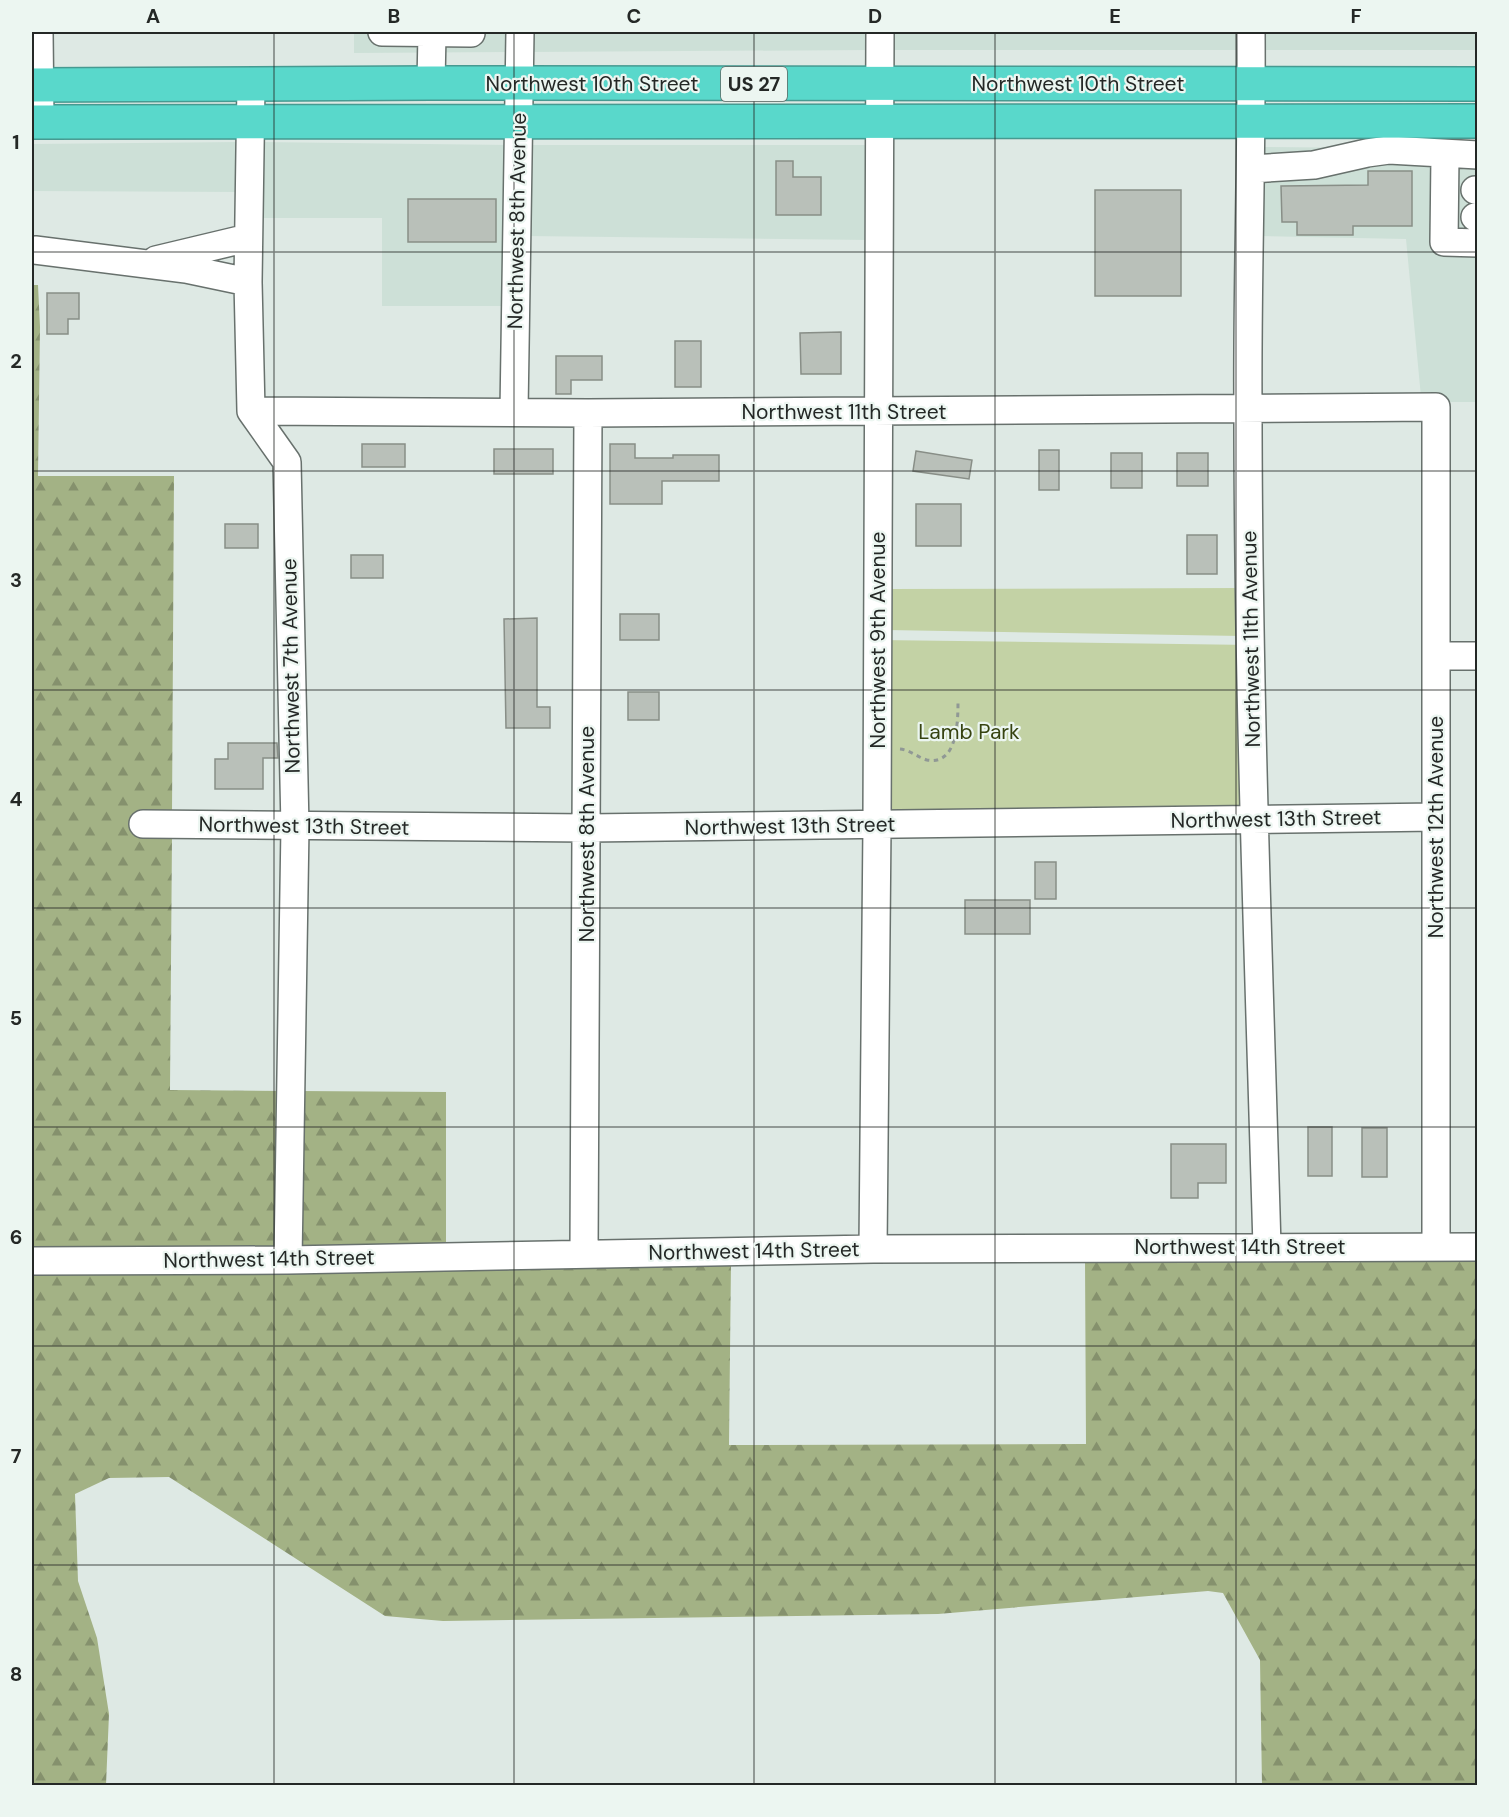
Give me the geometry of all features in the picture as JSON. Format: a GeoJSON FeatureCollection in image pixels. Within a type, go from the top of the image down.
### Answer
{"type":"FeatureCollection","features":[{"type":"Feature","properties":{"kind":"highway","name":"Northwest 10th Street"},"geometry":{"type":"LineString","coordinates":[[36,85],[431,82],[519,84],[1478,84]]}},
{"type":"Feature","properties":{"kind":"highway","name":"Northwest 10th Street"},"geometry":{"type":"LineString","coordinates":[[36,122],[251,120],[1356,121],[1447,147],[1475,122]]}},
{"type":"Feature","properties":{"kind":"street"},"geometry":{"type":"LineString","coordinates":[[36,122],[39,32]]}},
{"type":"Feature","properties":{"kind":"street"},"geometry":{"type":"LineString","coordinates":[[382,32],[471,32]]}},
{"type":"Feature","properties":{"kind":"street","name":"Northwest 8th Avenue"},"geometry":{"type":"LineString","coordinates":[[514,411],[520,32]]}},
{"type":"Feature","properties":{"kind":"street","name":"Northwest 9th Avenue"},"geometry":{"type":"LineString","coordinates":[[873,1249],[880,32]]}},
{"type":"Feature","properties":{"kind":"street","name":"Northwest 11th Avenue"},"geometry":{"type":"LineString","coordinates":[[1251,32],[1248,410],[1254,818],[1268,1247]]}},
{"type":"Feature","properties":{"kind":"street"},"geometry":{"type":"LineString","coordinates":[[431,82],[432,33]]}},
{"type":"Feature","properties":{"kind":"street"},"geometry":{"type":"LineString","coordinates":[[251,84],[248,238],[251,411]]}},
{"type":"Feature","properties":{"kind":"street"},"geometry":{"type":"LineString","coordinates":[[1356,121],[1356,156]]}},
{"type":"Feature","properties":{"kind":"street"},"geometry":{"type":"LineString","coordinates":[[1251,169],[1314,165],[1389,150],[1447,147],[1475,122]]}},
{"type":"Feature","properties":{"kind":"street"},"geometry":{"type":"LineString","coordinates":[[1447,147],[1465,208]]}},
{"type":"Feature","properties":{"kind":"street"},"geometry":{"type":"LineString","coordinates":[[142,264],[248,238]]}},
{"type":"Feature","properties":{"kind":"street"},"geometry":{"type":"LineString","coordinates":[[35,249],[186,269],[248,282]]}},
{"type":"Feature","properties":{"kind":"street","name":"Northwest 11th Street"},"geometry":{"type":"LineString","coordinates":[[251,411],[588,413],[1436,407]]}},
{"type":"Feature","properties":{"kind":"street","name":"Northwest 12th Avenue"},"geometry":{"type":"LineString","coordinates":[[1436,407],[1436,1247]]}},
{"type":"Feature","properties":{"kind":"street","name":"Northwest 7th Avenue"},"geometry":{"type":"LineString","coordinates":[[251,411],[287,462],[294,826],[288,1260]]}},
{"type":"Feature","properties":{"kind":"street","name":"Northwest 8th Avenue"},"geometry":{"type":"LineString","coordinates":[[584,1254],[588,828],[588,413]]}},
{"type":"Feature","properties":{"kind":"street"},"geometry":{"type":"LineString","coordinates":[[1436,656],[1478,656]]}},
{"type":"Feature","properties":{"kind":"street","name":"Northwest 13th Street"},"geometry":{"type":"LineString","coordinates":[[143,824],[588,828],[1436,817]]}},
{"type":"Feature","properties":{"kind":"street","name":"Northwest 14th Street"},"geometry":{"type":"LineString","coordinates":[[32,1261],[288,1260],[873,1249],[1478,1247]]}},
{"type":"Feature","properties":{"kind":"path"},"geometry":{"type":"LineString","coordinates":[[877,748],[908,750],[924,759],[935,761],[940,759],[953,744],[957,735],[958,700]]}},
{"type":"Feature","properties":{"kind":"shaded area"},"geometry":{"type":"Polygon","coordinates":[[[354,32],[510,32],[510,52],[354,53],[354,32]]]}},
{"type":"Feature","properties":{"kind":"shaded area"},"geometry":{"type":"Polygon","coordinates":[[[530,32],[870,32],[870,50],[529,52],[530,32]]]}},
{"type":"Feature","properties":{"kind":"shaded area"},"geometry":{"type":"Polygon","coordinates":[[[889,32],[1241,32],[1242,50],[889,50],[889,32]]]}},
{"type":"Feature","properties":{"kind":"shaded area"},"geometry":{"type":"Polygon","coordinates":[[[1260,32],[1477,32],[1477,50],[1261,50],[1260,32]]]}},
{"type":"Feature","properties":{"kind":"shaded area"},"geometry":{"type":"Polygon","coordinates":[[[241,142],[240,192],[32,191],[32,144],[241,142]]]}},
{"type":"Feature","properties":{"kind":"shaded area"},"geometry":{"type":"Polygon","coordinates":[[[260,142],[508,145],[506,306],[382,306],[382,218],[259,218],[260,142]]]}},
{"type":"Feature","properties":{"kind":"shaded area"},"geometry":{"type":"Polygon","coordinates":[[[527,145],[869,145],[869,240],[526,236],[527,145]]]}},
{"type":"Feature","properties":{"kind":"shaded area"},"geometry":{"type":"Polygon","coordinates":[[[1261,147],[1477,149],[1477,402],[1445,402],[1445,397],[1421,397],[1406,239],[1260,236],[1261,147]]]}},
{"type":"Feature","properties":{"kind":"green space"},"geometry":{"type":"Polygon","coordinates":[[[32,285],[38,285],[40,327],[38,476],[174,476],[172,814],[134,813],[133,835],[172,836],[170,1090],[281,1091],[278,1249],[32,1250],[32,285]]]}},
{"type":"Feature","properties":{"kind":"green space"},"geometry":{"type":"Polygon","coordinates":[[[1241,588],[1242,636],[887,630],[888,589],[1241,588]]]}},
{"type":"Feature","properties":{"kind":"green space","name":"Lamb Park"},"geometry":{"type":"Polygon","coordinates":[[[878,640],[1252,645],[1254,818],[877,825],[878,640]]]}},
{"type":"Feature","properties":{"kind":"green space"},"geometry":{"type":"Polygon","coordinates":[[[300,1091],[446,1092],[446,1246],[298,1249],[300,1091]]]}},
{"type":"Feature","properties":{"kind":"green space"},"geometry":{"type":"Polygon","coordinates":[[[1477,1258],[1477,1785],[1262,1785],[1260,1660],[1223,1593],[1208,1591],[938,1614],[443,1621],[385,1616],[169,1477],[109,1478],[75,1494],[78,1581],[97,1638],[109,1714],[106,1785],[32,1785],[32,1272],[731,1262],[729,1445],[1086,1444],[1085,1259],[1477,1258]]]}},
{"type":"Feature","properties":{"kind":"building"},"geometry":{"type":"Polygon","coordinates":[[[776,161],[793,161],[793,177],[821,177],[821,215],[776,215],[776,161]]]}},
{"type":"Feature","properties":{"kind":"building"},"geometry":{"type":"Polygon","coordinates":[[[1368,171],[1412,171],[1412,226],[1353,226],[1353,235],[1297,235],[1297,222],[1282,222],[1281,186],[1368,185],[1368,171]]]}},
{"type":"Feature","properties":{"kind":"building"},"geometry":{"type":"Polygon","coordinates":[[[1095,190],[1181,190],[1181,296],[1095,296],[1095,190]]]}},
{"type":"Feature","properties":{"kind":"building"},"geometry":{"type":"Polygon","coordinates":[[[408,199],[496,199],[496,242],[408,242],[408,199]]]}},
{"type":"Feature","properties":{"kind":"building"},"geometry":{"type":"Polygon","coordinates":[[[47,293],[79,293],[79,319],[68,319],[68,334],[47,334],[47,293]]]}},
{"type":"Feature","properties":{"kind":"building"},"geometry":{"type":"Polygon","coordinates":[[[841,332],[841,374],[801,374],[800,333],[841,332]]]}},
{"type":"Feature","properties":{"kind":"building"},"geometry":{"type":"Polygon","coordinates":[[[675,341],[701,341],[701,387],[675,387],[675,341]]]}},
{"type":"Feature","properties":{"kind":"building"},"geometry":{"type":"Polygon","coordinates":[[[556,356],[602,356],[602,380],[571,380],[571,394],[556,394],[556,356]]]}},
{"type":"Feature","properties":{"kind":"building"},"geometry":{"type":"Polygon","coordinates":[[[362,444],[405,444],[405,467],[362,467],[362,444]]]}},
{"type":"Feature","properties":{"kind":"building"},"geometry":{"type":"Polygon","coordinates":[[[610,444],[635,444],[635,458],[719,455],[719,481],[662,481],[662,504],[610,504],[610,444]]]}},
{"type":"Feature","properties":{"kind":"building"},"geometry":{"type":"Polygon","coordinates":[[[494,449],[553,449],[553,474],[494,474],[494,449]]]}},
{"type":"Feature","properties":{"kind":"building"},"geometry":{"type":"Polygon","coordinates":[[[1039,450],[1059,450],[1059,490],[1039,490],[1039,450]]]}},
{"type":"Feature","properties":{"kind":"building"},"geometry":{"type":"Polygon","coordinates":[[[916,451],[972,460],[969,479],[913,471],[916,451]]]}},
{"type":"Feature","properties":{"kind":"building"},"geometry":{"type":"Polygon","coordinates":[[[1111,453],[1142,453],[1142,488],[1111,488],[1111,453]]]}},
{"type":"Feature","properties":{"kind":"building"},"geometry":{"type":"Polygon","coordinates":[[[1177,453],[1208,453],[1208,486],[1177,486],[1177,453]]]}},
{"type":"Feature","properties":{"kind":"building"},"geometry":{"type":"Polygon","coordinates":[[[916,504],[961,504],[961,546],[916,546],[916,504]]]}},
{"type":"Feature","properties":{"kind":"building"},"geometry":{"type":"Polygon","coordinates":[[[225,524],[258,524],[258,548],[225,548],[225,524]]]}},
{"type":"Feature","properties":{"kind":"building"},"geometry":{"type":"Polygon","coordinates":[[[1187,535],[1217,535],[1217,574],[1187,574],[1187,535]]]}},
{"type":"Feature","properties":{"kind":"building"},"geometry":{"type":"Polygon","coordinates":[[[351,555],[383,555],[383,578],[351,578],[351,555]]]}},
{"type":"Feature","properties":{"kind":"building"},"geometry":{"type":"Polygon","coordinates":[[[620,614],[659,614],[659,640],[620,640],[620,614]]]}},
{"type":"Feature","properties":{"kind":"building"},"geometry":{"type":"Polygon","coordinates":[[[537,618],[537,707],[550,707],[550,728],[506,728],[504,619],[537,618]]]}},
{"type":"Feature","properties":{"kind":"building"},"geometry":{"type":"Polygon","coordinates":[[[628,692],[659,692],[659,720],[628,720],[628,692]]]}},
{"type":"Feature","properties":{"kind":"building"},"geometry":{"type":"Polygon","coordinates":[[[228,743],[277,743],[278,758],[263,758],[263,789],[215,789],[215,759],[228,759],[228,743]]]}},
{"type":"Feature","properties":{"kind":"building"},"geometry":{"type":"Polygon","coordinates":[[[1035,862],[1056,862],[1056,899],[1035,899],[1035,862]]]}},
{"type":"Feature","properties":{"kind":"building"},"geometry":{"type":"Polygon","coordinates":[[[965,900],[1030,900],[1030,934],[965,934],[965,900]]]}},
{"type":"Feature","properties":{"kind":"building"},"geometry":{"type":"Polygon","coordinates":[[[1308,1127],[1332,1127],[1332,1176],[1308,1176],[1308,1127]]]}},
{"type":"Feature","properties":{"kind":"building"},"geometry":{"type":"Polygon","coordinates":[[[1362,1128],[1387,1128],[1387,1177],[1362,1177],[1362,1128]]]}},
{"type":"Feature","properties":{"kind":"building"},"geometry":{"type":"Polygon","coordinates":[[[1171,1144],[1226,1144],[1226,1183],[1198,1183],[1198,1198],[1171,1198],[1171,1144]]]}}]}
